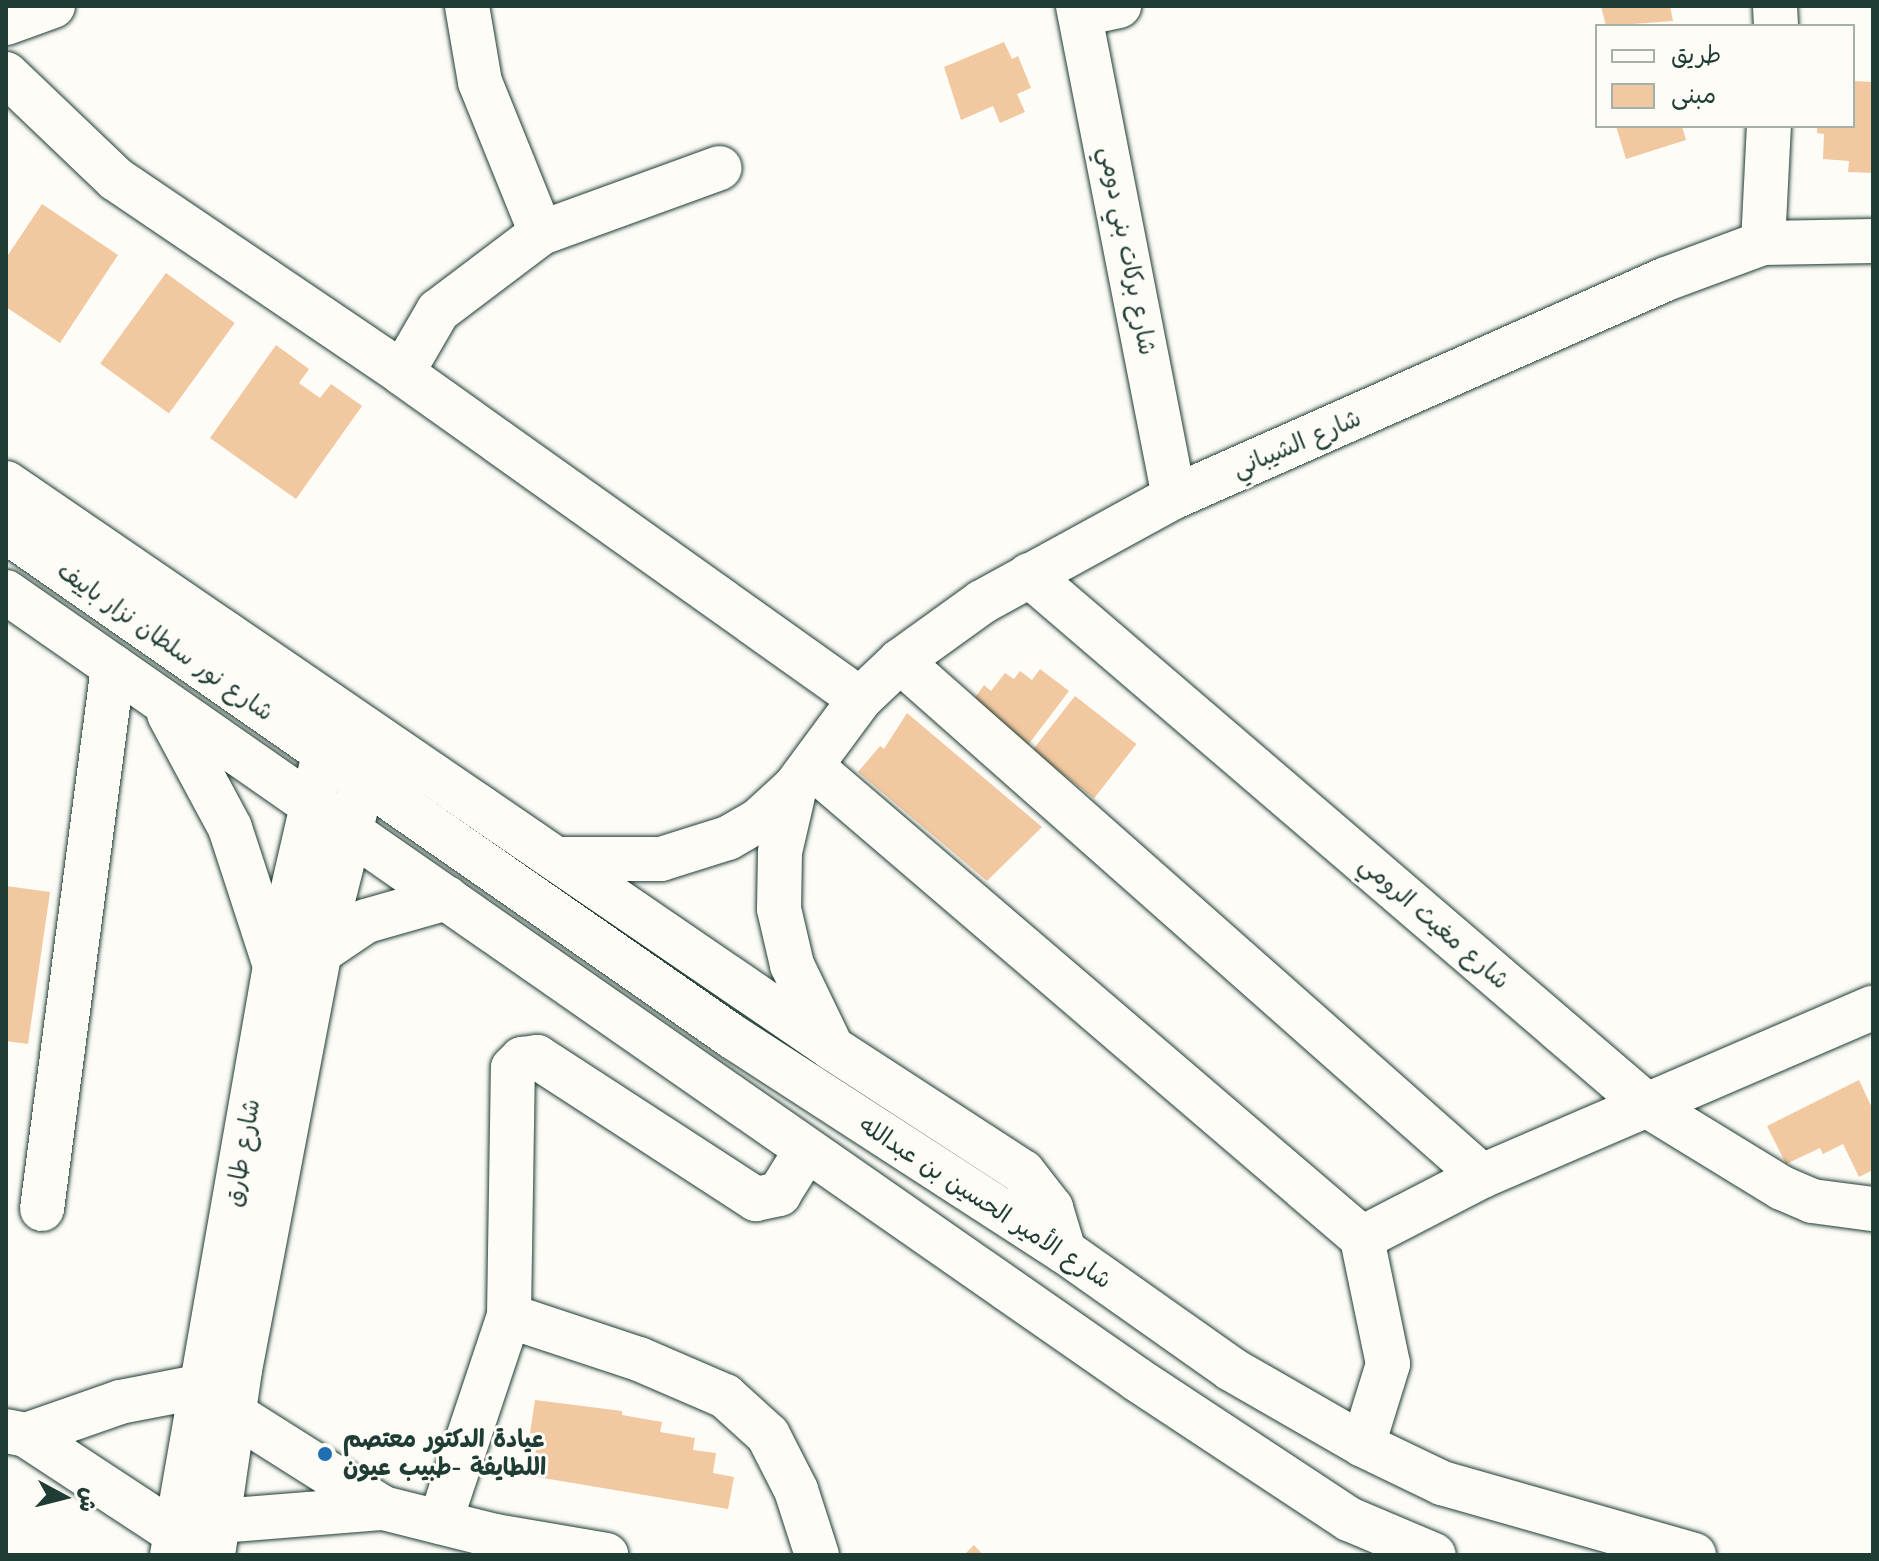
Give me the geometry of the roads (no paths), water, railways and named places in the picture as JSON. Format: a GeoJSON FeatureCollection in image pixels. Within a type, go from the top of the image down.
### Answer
{"type":"FeatureCollection","features":[{"type":"Feature","properties":{"kind":"street"},"geometry":{"type":"LineString","coordinates":[[6,23],[53,6]]}},
{"type":"Feature","properties":{"kind":"street"},"geometry":{"type":"LineString","coordinates":[[467,6],[480,82],[541,233]]}},
{"type":"Feature","properties":{"kind":"street","name":"شارع بركات بني دومي"},"geometry":{"type":"LineString","coordinates":[[1093,9],[1174,497]]}},
{"type":"Feature","properties":{"kind":"street"},"geometry":{"type":"LineString","coordinates":[[6,74],[116,179],[402,373],[860,699]]}},
{"type":"Feature","properties":{"kind":"street"},"geometry":{"type":"LineString","coordinates":[[1763,243],[1769,128]]}},
{"type":"Feature","properties":{"kind":"street"},"geometry":{"type":"LineString","coordinates":[[402,373],[438,311],[541,233],[720,168]]}},
{"type":"Feature","properties":{"kind":"street","name":"شارع الشيباني"},"geometry":{"type":"LineString","coordinates":[[556,859],[627,863],[695,850],[758,821],[803,776],[860,699],[900,661],[1029,575],[1174,497],[1666,279],[1763,243],[1873,241]]}},
{"type":"Feature","properties":{"kind":"street"},"geometry":{"type":"LineString","coordinates":[[6,483],[832,1048],[1023,1172],[1051,1208],[1064,1251]]}},
{"type":"Feature","properties":{"kind":"street","name":"شارع نور سلطان نزار باييف"},"geometry":{"type":"LineString","coordinates":[[6,531],[324,754]]}},
{"type":"Feature","properties":{"kind":"street","name":"شارع مغيث الرومي"},"geometry":{"type":"LineString","coordinates":[[1029,575],[1648,1106],[1782,1188],[1812,1201],[1873,1209]]}},
{"type":"Feature","properties":{"kind":"street","name":"شارع نور سلطان نزار باييف"},"geometry":{"type":"LineString","coordinates":[[6,592],[311,803]]}},
{"type":"Feature","properties":{"kind":"street"},"geometry":{"type":"LineString","coordinates":[[900,661],[1482,1176]]}},
{"type":"Feature","properties":{"kind":"street"},"geometry":{"type":"LineString","coordinates":[[42,1209],[113,667]]}},
{"type":"Feature","properties":{"kind":"street"},"geometry":{"type":"LineString","coordinates":[[162,701],[230,828],[275,966]]}},
{"type":"Feature","properties":{"kind":"street","name":"شارع الأمير الحسين بن عبدالله"},"geometry":{"type":"LineString","coordinates":[[324,754],[772,1064],[1064,1251],[1231,1369],[1363,1445],[1442,1483],[1694,1555]]}},
{"type":"Feature","properties":{"kind":"street","name":"شارع طارق"},"geometry":{"type":"LineString","coordinates":[[196,1541],[203,1386],[275,966],[324,754]]}},
{"type":"Feature","properties":{"kind":"street"},"geometry":{"type":"LineString","coordinates":[[803,776],[1362,1238],[1388,1364],[1363,1445]]}},
{"type":"Feature","properties":{"kind":"street","name":"شارع الشيباني"},"geometry":{"type":"LineString","coordinates":[[803,776],[780,852],[779,909],[792,965],[832,1048]]}},
{"type":"Feature","properties":{"kind":"street","name":"شارع طارق"},"geometry":{"type":"LineString","coordinates":[[196,1541],[236,1415],[240,1370],[320,952],[363,781]]}},
{"type":"Feature","properties":{"kind":"street"},"geometry":{"type":"LineString","coordinates":[[311,803],[352,829],[805,1152],[1138,1380],[1349,1519],[1434,1555]]}},
{"type":"Feature","properties":{"kind":"street"},"geometry":{"type":"LineString","coordinates":[[320,952],[366,921],[447,898]]}},
{"type":"Feature","properties":{"kind":"street"},"geometry":{"type":"LineString","coordinates":[[1362,1238],[1482,1176],[1873,1008]]}},
{"type":"Feature","properties":{"kind":"street"},"geometry":{"type":"LineString","coordinates":[[440,1522],[509,1316],[513,1068],[522,1059],[537,1057],[756,1199],[779,1194],[805,1152]]}},
{"type":"Feature","properties":{"kind":"street"},"geometry":{"type":"LineString","coordinates":[[509,1316],[639,1359],[725,1396],[768,1435],[796,1490],[817,1555]]}},
{"type":"Feature","properties":{"kind":"street"},"geometry":{"type":"LineString","coordinates":[[1138,1380],[1166,1379],[1203,1393],[1221,1385],[1231,1369]]}},
{"type":"Feature","properties":{"kind":"street"},"geometry":{"type":"LineString","coordinates":[[16,1433],[120,1402],[203,1386]]}},
{"type":"Feature","properties":{"kind":"street"},"geometry":{"type":"LineString","coordinates":[[236,1415],[383,1508],[440,1522],[497,1546],[606,1555]]}},
{"type":"Feature","properties":{"kind":"street"},"geometry":{"type":"LineString","coordinates":[[16,1433],[196,1541],[383,1508]]}},
{"type":"Feature","properties":{"kind":"place","name":"عيادة الدكتور معتصم اللطايفة -طبيب عيون"},"geometry":{"type":"Point","coordinates":[325,1454]}}]}
